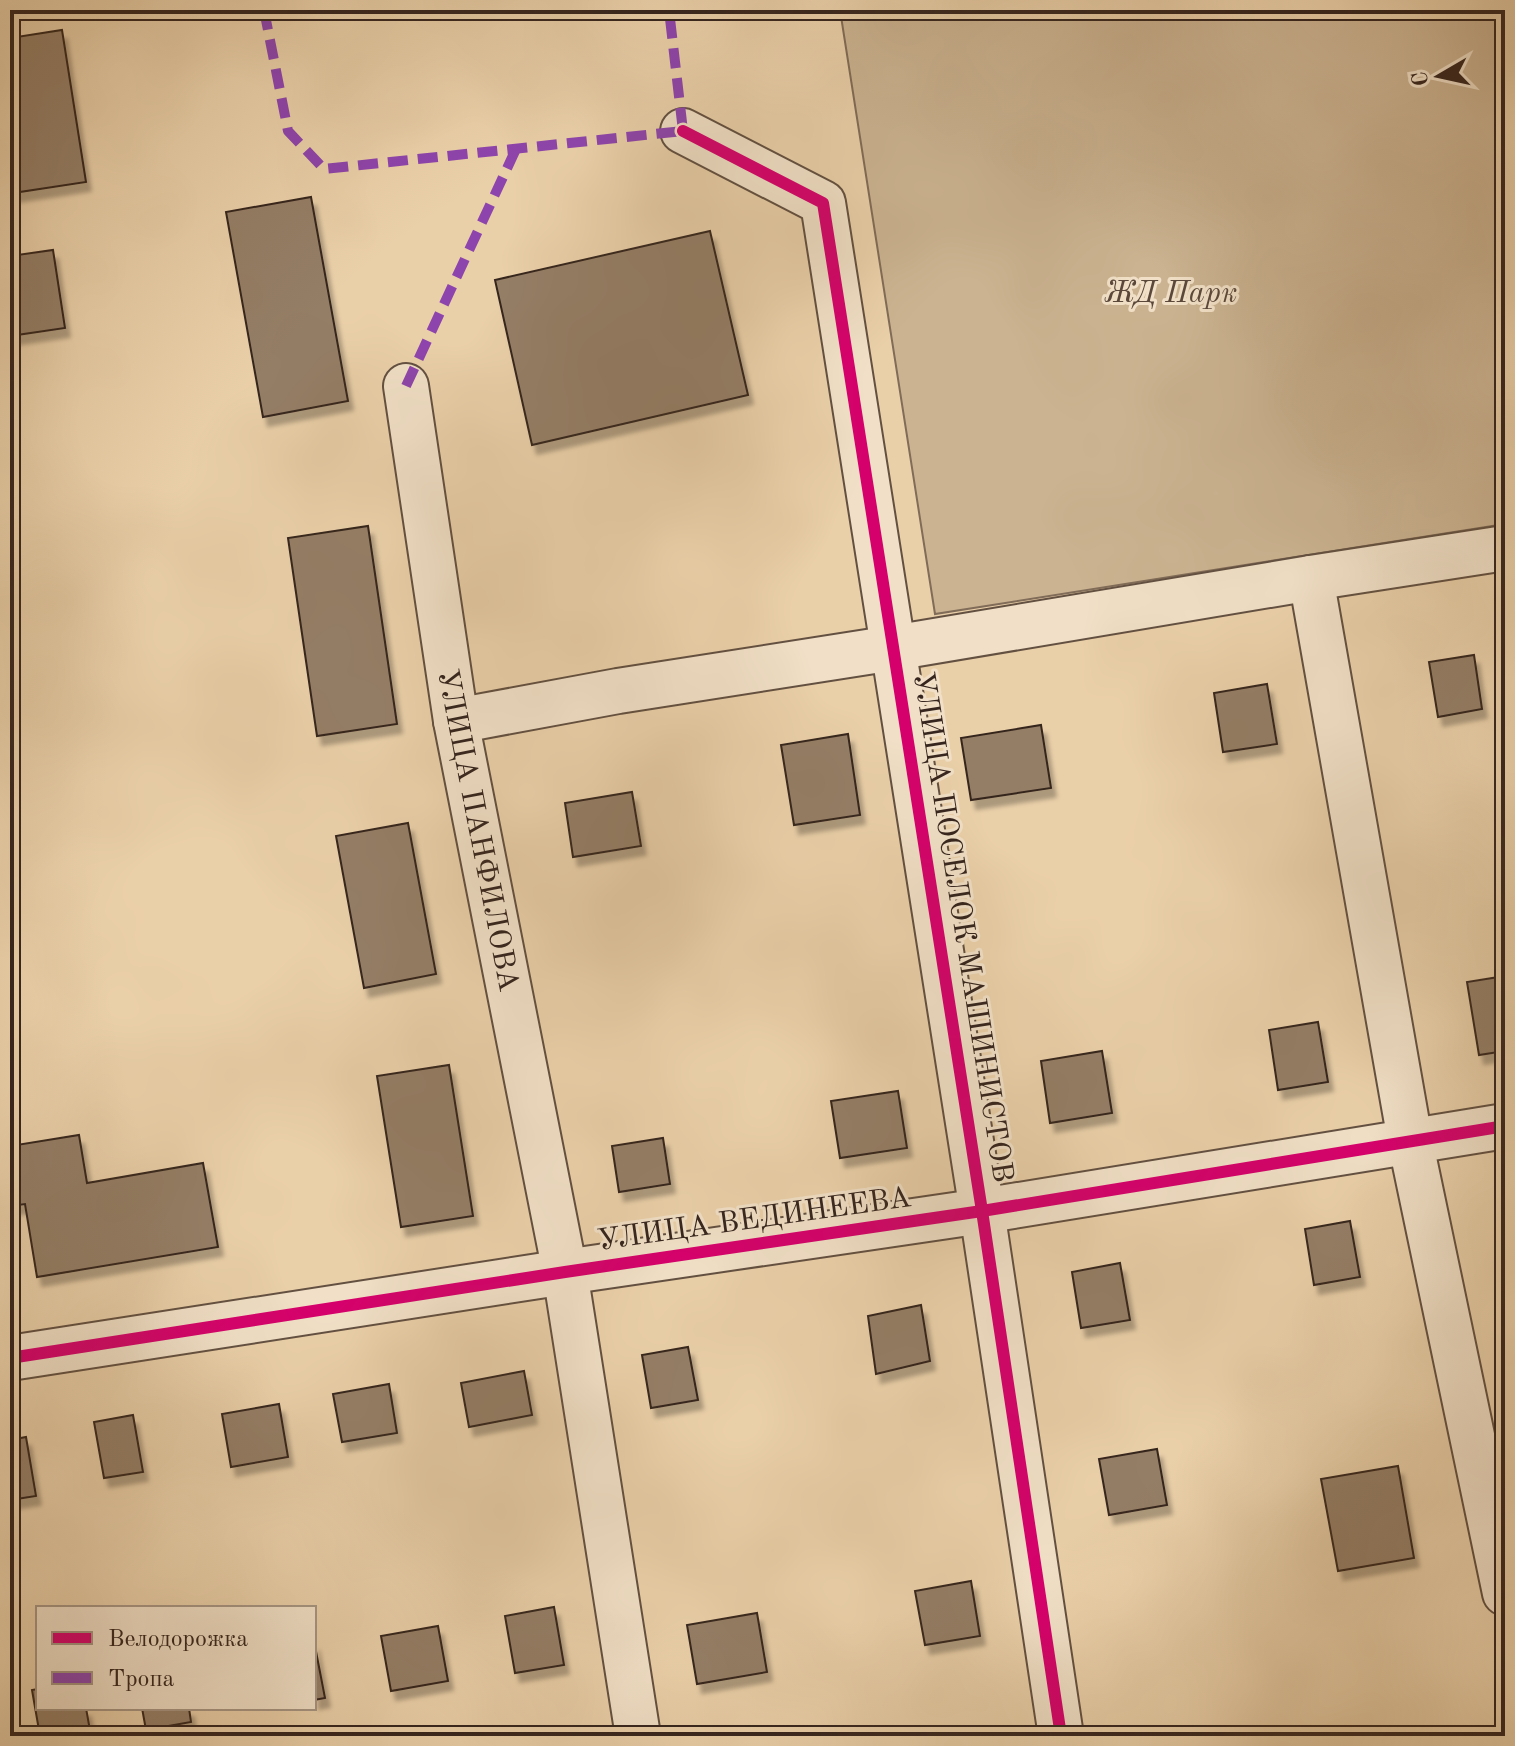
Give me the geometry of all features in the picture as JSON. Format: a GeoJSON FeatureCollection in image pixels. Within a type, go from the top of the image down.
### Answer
{"type":"FeatureCollection","features":[{"type":"Feature","properties":{"kind":"street","name":"УЛИЦА ПОСЕЛОК МАШИНИСТОВ"},"geometry":{"type":"LineString","coordinates":[[683,131],[823,203],[982,1211],[1061,1736]]}},
{"type":"Feature","properties":{"kind":"street","name":"УЛИЦА ПАНФИЛОВА"},"geometry":{"type":"LineString","coordinates":[[406,386],[456,721],[565,1272]]}},
{"type":"Feature","properties":{"kind":"street"},"geometry":{"type":"LineString","coordinates":[[456,721],[618,691],[1505,548]]}},
{"type":"Feature","properties":{"kind":"street"},"geometry":{"type":"LineString","coordinates":[[1311,578],[1410,1140],[1505,1593]]}},
{"type":"Feature","properties":{"kind":"street","name":"УЛИЦА ВЕДИНЕЕВА"},"geometry":{"type":"LineString","coordinates":[[10,1358],[982,1211],[1505,1126]]}},
{"type":"Feature","properties":{"kind":"street"},"geometry":{"type":"LineString","coordinates":[[565,1272],[638,1736]]}},
{"type":"Feature","properties":{"kind":"green space","name":"ЖД Парк"},"geometry":{"type":"Polygon","coordinates":[[[840,10],[1505,10],[1505,524],[935,614],[840,10]]]}},
{"type":"Feature","properties":{"kind":"building"},"geometry":{"type":"Polygon","coordinates":[[[62,30],[86,182],[13,193],[10,172],[10,38],[62,30]]]}},
{"type":"Feature","properties":{"kind":"building"},"geometry":{"type":"Polygon","coordinates":[[[311,197],[348,401],[263,417],[226,212],[311,197]]]}},
{"type":"Feature","properties":{"kind":"building"},"geometry":{"type":"Polygon","coordinates":[[[710,231],[748,395],[532,445],[495,280],[710,231]]]}},
{"type":"Feature","properties":{"kind":"building"},"geometry":{"type":"Polygon","coordinates":[[[53,250],[65,328],[10,336],[10,256],[53,250]]]}},
{"type":"Feature","properties":{"kind":"building"},"geometry":{"type":"Polygon","coordinates":[[[368,526],[397,724],[317,736],[288,538],[368,526]]]}},
{"type":"Feature","properties":{"kind":"building"},"geometry":{"type":"Polygon","coordinates":[[[1474,655],[1482,709],[1438,717],[1429,662],[1474,655]]]}},
{"type":"Feature","properties":{"kind":"building"},"geometry":{"type":"Polygon","coordinates":[[[1267,684],[1277,744],[1223,752],[1214,693],[1267,684]]]}},
{"type":"Feature","properties":{"kind":"building"},"geometry":{"type":"Polygon","coordinates":[[[1041,725],[1051,788],[971,800],[961,738],[1041,725]]]}},
{"type":"Feature","properties":{"kind":"building"},"geometry":{"type":"Polygon","coordinates":[[[848,734],[860,815],[794,825],[781,745],[848,734]]]}},
{"type":"Feature","properties":{"kind":"building"},"geometry":{"type":"Polygon","coordinates":[[[632,792],[641,846],[573,857],[565,803],[632,792]]]}},
{"type":"Feature","properties":{"kind":"building"},"geometry":{"type":"Polygon","coordinates":[[[408,823],[436,974],[364,988],[336,836],[408,823]]]}},
{"type":"Feature","properties":{"kind":"building"},"geometry":{"type":"Polygon","coordinates":[[[1505,976],[1505,1051],[1479,1055],[1467,982],[1505,976]]]}},
{"type":"Feature","properties":{"kind":"building"},"geometry":{"type":"Polygon","coordinates":[[[1318,1022],[1328,1082],[1278,1090],[1269,1030],[1318,1022]]]}},
{"type":"Feature","properties":{"kind":"building"},"geometry":{"type":"Polygon","coordinates":[[[1102,1051],[1112,1113],[1050,1123],[1041,1061],[1102,1051]]]}},
{"type":"Feature","properties":{"kind":"building"},"geometry":{"type":"Polygon","coordinates":[[[449,1065],[473,1216],[401,1227],[377,1076],[449,1065]]]}},
{"type":"Feature","properties":{"kind":"building"},"geometry":{"type":"Polygon","coordinates":[[[898,1091],[907,1148],[840,1158],[831,1101],[898,1091]]]}},
{"type":"Feature","properties":{"kind":"building"},"geometry":{"type":"Polygon","coordinates":[[[79,1135],[87,1183],[203,1163],[218,1247],[37,1277],[25,1204],[10,1206],[10,1143],[11,1146],[79,1135]]]}},
{"type":"Feature","properties":{"kind":"building"},"geometry":{"type":"Polygon","coordinates":[[[663,1138],[670,1184],[619,1192],[612,1146],[663,1138]]]}},
{"type":"Feature","properties":{"kind":"building"},"geometry":{"type":"Polygon","coordinates":[[[1350,1221],[1360,1277],[1314,1285],[1305,1229],[1350,1221]]]}},
{"type":"Feature","properties":{"kind":"building"},"geometry":{"type":"Polygon","coordinates":[[[1120,1263],[1130,1320],[1081,1328],[1072,1272],[1120,1263]]]}},
{"type":"Feature","properties":{"kind":"building"},"geometry":{"type":"Polygon","coordinates":[[[921,1305],[930,1361],[876,1374],[868,1316],[921,1305]]]}},
{"type":"Feature","properties":{"kind":"building"},"geometry":{"type":"Polygon","coordinates":[[[688,1347],[698,1400],[651,1408],[642,1355],[688,1347]]]}},
{"type":"Feature","properties":{"kind":"building"},"geometry":{"type":"Polygon","coordinates":[[[524,1371],[532,1415],[469,1427],[461,1383],[524,1371]]]}},
{"type":"Feature","properties":{"kind":"building"},"geometry":{"type":"Polygon","coordinates":[[[389,1384],[397,1433],[342,1442],[333,1394],[389,1384]]]}},
{"type":"Feature","properties":{"kind":"building"},"geometry":{"type":"Polygon","coordinates":[[[279,1404],[288,1457],[231,1467],[222,1414],[279,1404]]]}},
{"type":"Feature","properties":{"kind":"building"},"geometry":{"type":"Polygon","coordinates":[[[133,1415],[143,1472],[104,1478],[94,1422],[133,1415]]]}},
{"type":"Feature","properties":{"kind":"building"},"geometry":{"type":"Polygon","coordinates":[[[26,1437],[36,1496],[10,1500],[10,1440],[26,1437]]]}},
{"type":"Feature","properties":{"kind":"building"},"geometry":{"type":"Polygon","coordinates":[[[1157,1449],[1167,1505],[1109,1515],[1099,1459],[1157,1449]]]}},
{"type":"Feature","properties":{"kind":"building"},"geometry":{"type":"Polygon","coordinates":[[[1398,1466],[1414,1558],[1338,1571],[1321,1479],[1398,1466]]]}},
{"type":"Feature","properties":{"kind":"building"},"geometry":{"type":"Polygon","coordinates":[[[971,1581],[980,1636],[925,1645],[915,1591],[971,1581]]]}},
{"type":"Feature","properties":{"kind":"building"},"geometry":{"type":"Polygon","coordinates":[[[554,1607],[564,1665],[515,1673],[505,1616],[554,1607]]]}},
{"type":"Feature","properties":{"kind":"building"},"geometry":{"type":"Polygon","coordinates":[[[757,1613],[767,1672],[697,1684],[687,1625],[757,1613]]]}},
{"type":"Feature","properties":{"kind":"building"},"geometry":{"type":"Polygon","coordinates":[[[438,1626],[448,1681],[391,1691],[381,1636],[438,1626]]]}},
{"type":"Feature","properties":{"kind":"building"},"geometry":{"type":"Polygon","coordinates":[[[316,1651],[325,1698],[316,1700],[316,1651]]]}},
{"type":"Feature","properties":{"kind":"building"},"geometry":{"type":"Polygon","coordinates":[[[36,1689],[36,1710],[86,1710],[91,1736],[40,1736],[32,1690],[36,1689]]]}},
{"type":"Feature","properties":{"kind":"building"},"geometry":{"type":"Polygon","coordinates":[[[142,1710],[189,1710],[191,1722],[146,1730],[142,1710]]]}},
{"type":"Feature","properties":{"kind":"marked path"},"geometry":{"type":"LineString","coordinates":[[264,10],[288,131],[324,169],[683,131],[669,10]]}},
{"type":"Feature","properties":{"kind":"marked path"},"geometry":{"type":"LineString","coordinates":[[406,386],[516,149]]}},
{"type":"Feature","properties":{"kind":"cycle path"},"geometry":{"type":"LineString","coordinates":[[683,131],[823,203],[982,1211],[1061,1736]]}},
{"type":"Feature","properties":{"kind":"cycle path"},"geometry":{"type":"LineString","coordinates":[[10,1358],[982,1211],[1505,1126]]}}]}
